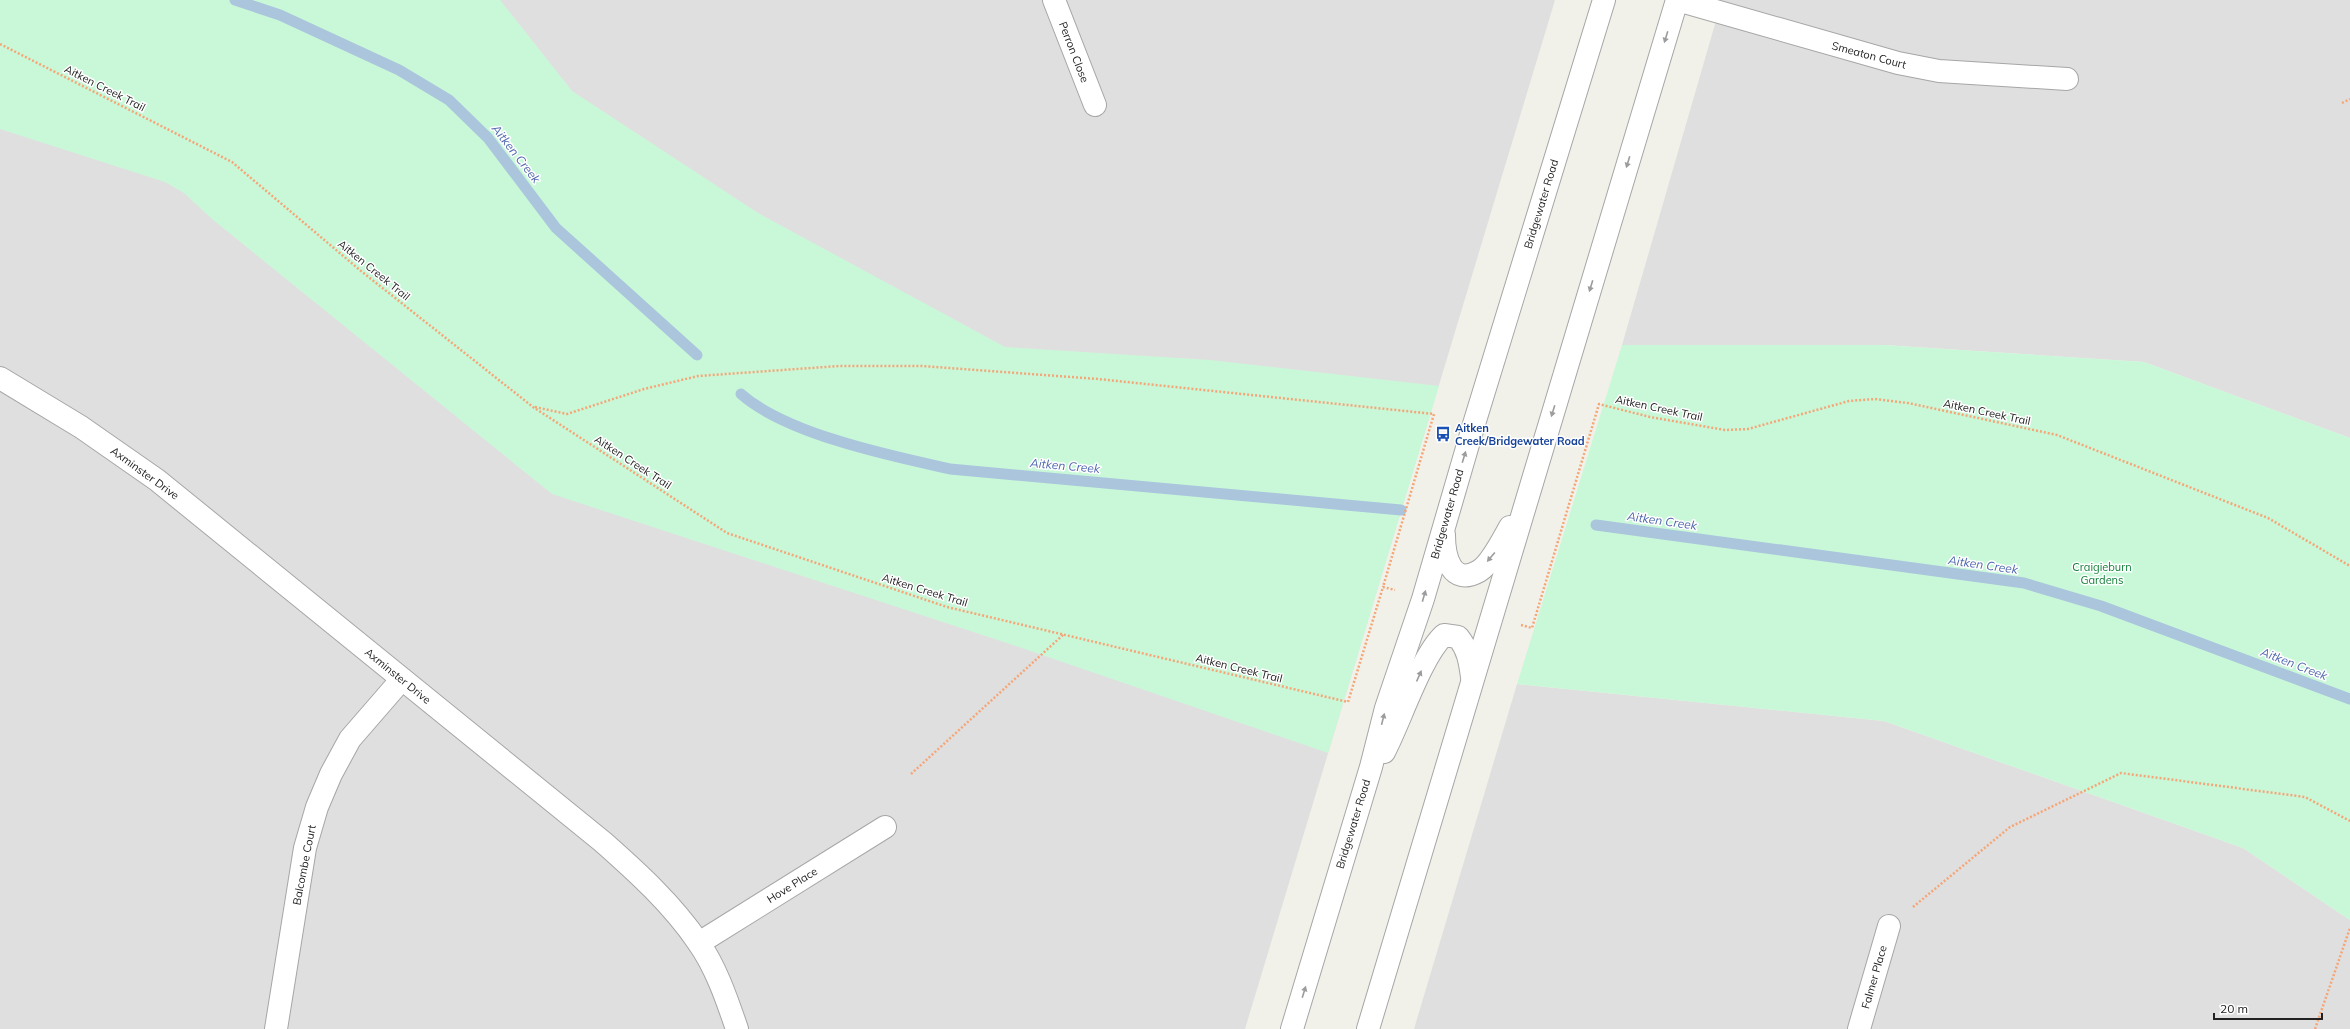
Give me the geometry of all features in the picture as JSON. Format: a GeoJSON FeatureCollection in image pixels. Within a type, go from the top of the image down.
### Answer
{"type":"FeatureCollection","features":[{"type":"Feature","properties":{"kind":"street","name":"Perron Close"},"geometry":{"type":"LineString","coordinates":[[1054,0],[1095,105]]}},
{"type":"Feature","properties":{"kind":"street","name":"Bridgewater Road"},"geometry":{"type":"LineString","coordinates":[[1292,1029],[1361,800],[1386,708],[1423,599],[1444,523],[1604,0]]}},
{"type":"Feature","properties":{"kind":"street"},"geometry":{"type":"LineString","coordinates":[[1368,1029],[1677,0]]}},
{"type":"Feature","properties":{"kind":"street","name":"Smeaton Court"},"geometry":{"type":"LineString","coordinates":[[1677,0],[1898,64],[1939,71],[2066,79]]}},
{"type":"Feature","properties":{"kind":"street","name":"Axminster Drive"},"geometry":{"type":"LineString","coordinates":[[0,378],[81,427],[157,480],[603,842],[655,889],[699,943],[724,993],[737,1029]]}},
{"type":"Feature","properties":{"kind":"street"},"geometry":{"type":"LineString","coordinates":[[1444,523],[1444,537],[1449,566],[1456,573],[1466,575],[1480,570],[1496,551],[1526,501]]}},
{"type":"Feature","properties":{"kind":"street"},"geometry":{"type":"LineString","coordinates":[[1361,800],[1427,658],[1437,642],[1444,635],[1458,637],[1464,644],[1470,658],[1472,679]]}},
{"type":"Feature","properties":{"kind":"street","name":"Balcombe Court"},"geometry":{"type":"LineString","coordinates":[[276,1029],[305,848],[317,807],[331,774],[350,739],[402,679]]}},
{"type":"Feature","properties":{"kind":"street","name":"Hove Place"},"geometry":{"type":"LineString","coordinates":[[699,943],[885,827]]}},
{"type":"Feature","properties":{"kind":"street","name":"Falmer Place"},"geometry":{"type":"LineString","coordinates":[[1860,1029],[1889,926]]}},
{"type":"Feature","properties":{"kind":"path","name":"Aitken Creek Trail"},"geometry":{"type":"LineString","coordinates":[[0,44],[232,162],[361,271],[533,407],[727,533],[946,607],[1348,702]]}},
{"type":"Feature","properties":{"kind":"path"},"geometry":{"type":"LineString","coordinates":[[2342,103],[2350,99]]}},
{"type":"Feature","properties":{"kind":"path"},"geometry":{"type":"LineString","coordinates":[[533,407],[567,414],[644,389],[698,376],[839,366],[922,366],[1098,379],[1434,414],[1383,587]]}},
{"type":"Feature","properties":{"kind":"path","name":"Aitken Creek Trail"},"geometry":{"type":"LineString","coordinates":[[1599,404],[1650,417],[1725,430],[1748,429],[1850,401],[1875,400],[1908,403],[2056,435],[2268,518],[2350,566]]}},
{"type":"Feature","properties":{"kind":"path"},"geometry":{"type":"LineString","coordinates":[[911,774],[1064,634]]}},
{"type":"Feature","properties":{"kind":"path"},"geometry":{"type":"LineString","coordinates":[[1889,926],[2010,827],[2121,773],[2305,797],[2350,821]]}},
{"type":"Feature","properties":{"kind":"path"},"geometry":{"type":"LineString","coordinates":[[2315,1029],[2350,928]]}},
{"type":"Feature","properties":{"kind":"shaded area"},"geometry":{"type":"Polygon","coordinates":[[[0,0],[1555,0],[1245,1029],[0,1029],[0,0]]]}},
{"type":"Feature","properties":{"kind":"shaded area"},"geometry":{"type":"Polygon","coordinates":[[[1722,0],[2350,0],[2350,438],[2144,362],[1884,345],[1622,345],[1722,0]]]}},
{"type":"Feature","properties":{"kind":"shaded area"},"geometry":{"type":"Polygon","coordinates":[[[1517,684],[1884,721],[2243,848],[2350,920],[2350,1029],[1414,1029],[1517,684]]]}},
{"type":"Feature","properties":{"kind":"green space"},"geometry":{"type":"Polygon","coordinates":[[[0,0],[500,0],[572,91],[758,213],[1005,347],[1210,360],[1439,386],[1328,753],[1007,643],[552,494],[212,219],[184,193],[165,182],[0,129],[0,0]]]}},
{"type":"Feature","properties":{"kind":"green space","name":"Craigieburn Gardens"},"geometry":{"type":"Polygon","coordinates":[[[1622,345],[1884,345],[2144,362],[2350,438],[2350,920],[2243,848],[1884,721],[1517,684],[1622,345]]]}},
{"type":"Feature","properties":{"kind":"waterway","name":"Aitken Creek"},"geometry":{"type":"LineString","coordinates":[[235,0],[280,15],[399,70],[449,100],[488,138],[556,228],[697,355]]}},
{"type":"Feature","properties":{"kind":"waterway","name":"Aitken Creek"},"geometry":{"type":"LineString","coordinates":[[741,394],[760,408],[784,421],[811,432],[870,450],[950,469],[1401,510]]}},
{"type":"Feature","properties":{"kind":"waterway","name":"Aitken Creek"},"geometry":{"type":"LineString","coordinates":[[1596,525],[2024,583],[2101,606],[2350,699]]}},
{"type":"Feature","properties":{"kind":"place","name":"Aitken Creek/Bridgewater Road"},"geometry":{"type":"Point","coordinates":[1443,434]}}]}
